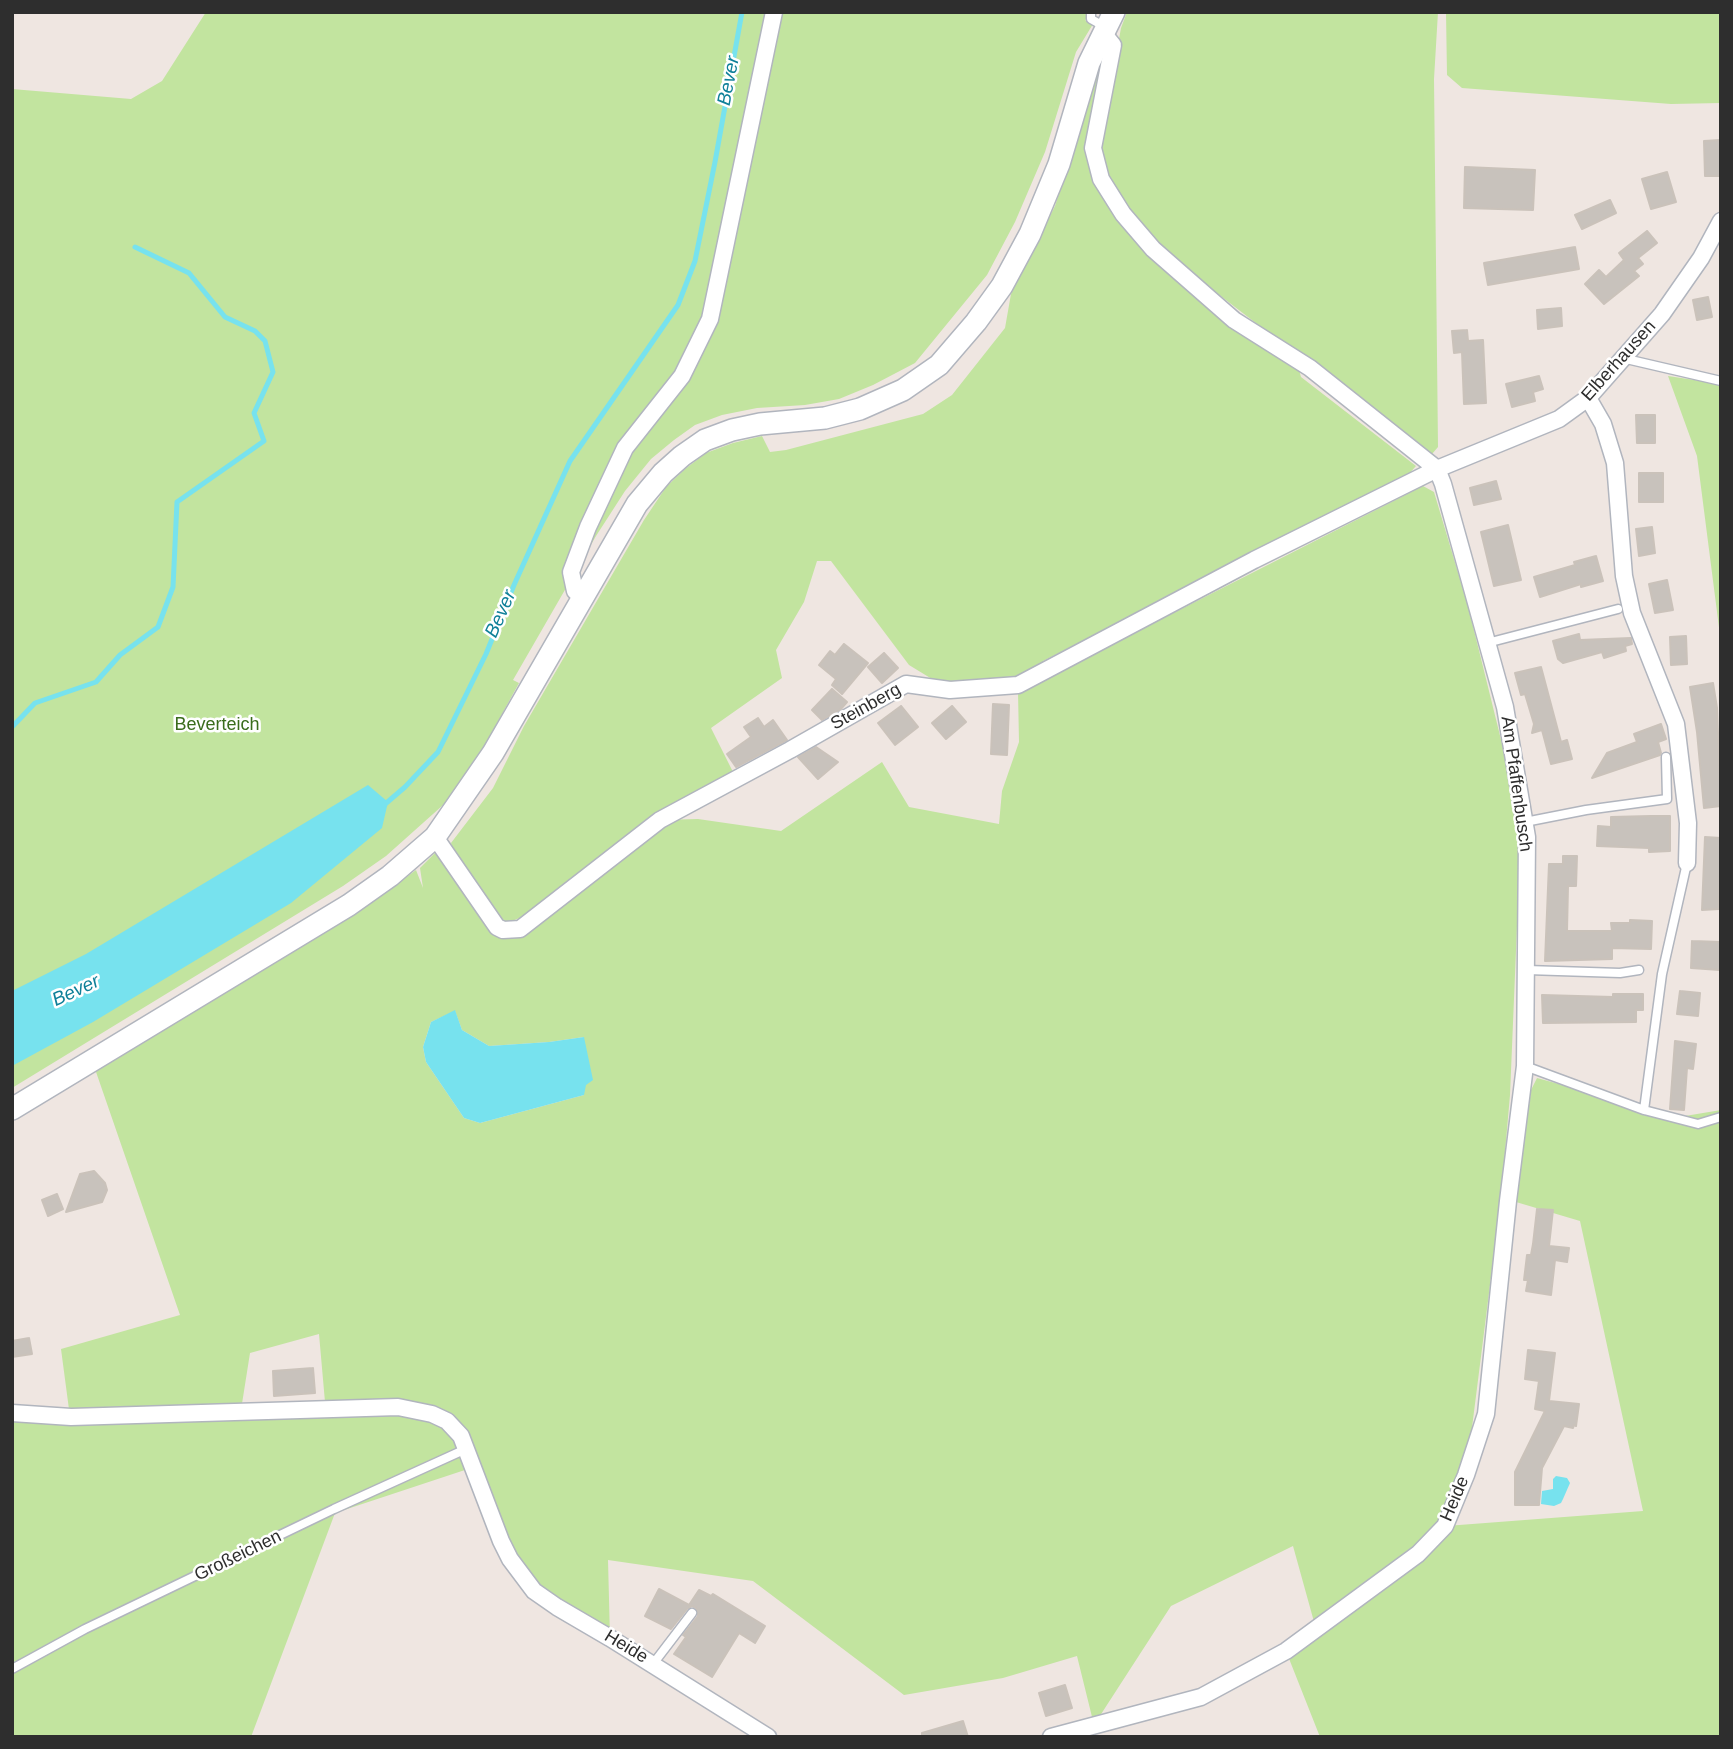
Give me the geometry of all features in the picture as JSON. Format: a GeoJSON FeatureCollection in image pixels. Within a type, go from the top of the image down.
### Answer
{"type":"FeatureCollection","features":[{"type":"Feature","properties":{"kind":"street"},"geometry":{"type":"LineString","coordinates":[[583,598],[575,592],[571,572],[588,527],[625,448],[681,376],[710,319],[774,12]]}},
{"type":"Feature","properties":{"kind":"street"},"geometry":{"type":"LineString","coordinates":[[12,1109],[370,891],[435,837],[477,778],[637,504],[671,465],[694,447],[718,434],[760,424],[825,418],[860,409],[903,390],[939,365],[954,350],[1002,286],[1030,234],[1059,164],[1089,62],[1108,25]]}},
{"type":"Feature","properties":{"kind":"street"},"geometry":{"type":"LineString","coordinates":[[1108,25],[1113,45],[1093,148],[1101,178],[1123,214],[1153,249],[1234,320],[1310,368],[1437,468]]}},
{"type":"Feature","properties":{"kind":"street","name":"Elberhausen"},"geometry":{"type":"LineString","coordinates":[[1437,468],[1559,419],[1588,398],[1677,296],[1721,221]]}},
{"type":"Feature","properties":{"kind":"street"},"geometry":{"type":"LineString","coordinates":[[1588,398],[1603,424],[1615,463],[1624,576],[1632,612],[1676,724],[1688,823],[1687,863]]}},
{"type":"Feature","properties":{"kind":"street","name":"Am Pfaffenbusch"},"geometry":{"type":"LineString","coordinates":[[1437,468],[1505,707],[1525,822],[1525,1066]]}},
{"type":"Feature","properties":{"kind":"street","name":"Steinberg"},"geometry":{"type":"LineString","coordinates":[[435,837],[497,927],[503,930],[520,929],[660,820],[906,684],[950,690],[1018,685],[1254,559],[1437,468]]}},
{"type":"Feature","properties":{"kind":"street","name":"Heide"},"geometry":{"type":"LineString","coordinates":[[1051,1737],[1201,1697],[1296,1644],[1418,1554],[1445,1526],[1466,1475],[1486,1414],[1525,1066]]}},
{"type":"Feature","properties":{"kind":"street"},"geometry":{"type":"LineString","coordinates":[[12,1413],[71,1418],[214,1411],[409,1407],[447,1421],[461,1436],[468,1449]]}},
{"type":"Feature","properties":{"kind":"street","name":"Heide"},"geometry":{"type":"LineString","coordinates":[[468,1449],[501,1541],[510,1559],[534,1591],[768,1737]]}},
{"type":"Feature","properties":{"kind":"lane"},"geometry":{"type":"LineString","coordinates":[[1091,12],[1091,19],[1108,25]]}},
{"type":"Feature","properties":{"kind":"lane"},"geometry":{"type":"LineString","coordinates":[[1622,358],[1721,381]]}},
{"type":"Feature","properties":{"kind":"lane"},"geometry":{"type":"LineString","coordinates":[[1488,643],[1618,608]]}},
{"type":"Feature","properties":{"kind":"lane"},"geometry":{"type":"LineString","coordinates":[[1525,822],[1667,799],[1665,757]]}},
{"type":"Feature","properties":{"kind":"lane"},"geometry":{"type":"LineString","coordinates":[[1644,1110],[1662,974],[1687,863]]}},
{"type":"Feature","properties":{"kind":"lane"},"geometry":{"type":"LineString","coordinates":[[1527,970],[1620,973],[1639,970]]}},
{"type":"Feature","properties":{"kind":"lane"},"geometry":{"type":"LineString","coordinates":[[1525,1066],[1644,1110],[1698,1124],[1721,1117]]}},
{"type":"Feature","properties":{"kind":"lane","name":"Großeichen"},"geometry":{"type":"LineString","coordinates":[[12,1669],[96,1624],[334,1509],[468,1449]]}},
{"type":"Feature","properties":{"kind":"lane"},"geometry":{"type":"LineString","coordinates":[[653,1664],[692,1613]]}},
{"type":"Feature","properties":{"kind":"green space","name":"Beverteich"},"geometry":{"type":"Polygon","coordinates":[[[206,12],[774,12],[743,193],[781,12],[1090,12],[1089,18],[1085,20],[1093,24],[1076,52],[1045,152],[1015,222],[987,275],[915,363],[839,399],[805,405],[757,408],[722,415],[695,425],[674,440],[651,459],[625,491],[596,536],[513,680],[519,683],[461,789],[386,856],[343,886],[12,1088],[12,89],[131,99],[162,81],[206,12]]]}},
{"type":"Feature","properties":{"kind":"green space"},"geometry":{"type":"Polygon","coordinates":[[[1127,12],[1438,12],[1434,79],[1438,447],[1432,454],[1400,434],[1157,247],[1118,200],[1105,171],[1099,148],[1121,28],[1127,12]]]}},
{"type":"Feature","properties":{"kind":"green space"},"geometry":{"type":"Polygon","coordinates":[[[1446,12],[1721,12],[1721,103],[1671,104],[1462,88],[1447,75],[1446,12]]]}},
{"type":"Feature","properties":{"kind":"green space"},"geometry":{"type":"Polygon","coordinates":[[[1097,72],[1101,73],[1086,147],[1092,177],[1106,204],[1142,249],[1200,302],[1299,370],[1301,377],[1416,466],[1407,476],[1043,661],[1043,672],[950,690],[909,665],[831,561],[817,561],[804,602],[776,650],[782,678],[711,728],[736,778],[662,820],[698,819],[781,831],[882,762],[909,807],[999,824],[1002,791],[1019,742],[1018,692],[1423,486],[1434,492],[1468,606],[1508,768],[1520,854],[1510,1095],[1501,1198],[1466,1475],[1446,1526],[1643,1511],[1580,1221],[1516,1202],[1531,1090],[1537,1078],[1679,1117],[1721,1110],[1721,1737],[1320,1737],[1286,1651],[1316,1629],[1293,1546],[1171,1606],[1094,1725],[1077,1656],[1003,1678],[904,1695],[753,1581],[608,1560],[610,1638],[522,1578],[474,1467],[335,1513],[251,1737],[12,1737],[12,1413],[70,1417],[61,1349],[180,1315],[95,1069],[356,914],[416,870],[423,888],[420,868],[436,852],[445,859],[494,931],[511,938],[535,926],[527,915],[507,923],[489,907],[454,853],[451,843],[493,788],[524,726],[666,487],[706,453],[733,443],[762,436],[770,452],[786,450],[923,414],[952,395],[1005,328],[1011,294],[1055,206],[1097,72]],[[455,1011],[431,1022],[423,1047],[426,1062],[464,1118],[480,1123],[584,1095],[584,1037],[489,1046],[462,1030],[455,1011]],[[319,1334],[250,1353],[241,1410],[325,1402],[319,1334]]]}},
{"type":"Feature","properties":{"kind":"green space"},"geometry":{"type":"Polygon","coordinates":[[[1668,376],[1721,384],[1721,643],[1697,456],[1668,376]]]}},
{"type":"Feature","properties":{"kind":"water"},"geometry":{"type":"Polygon","coordinates":[[[368,785],[388,802],[382,828],[291,903],[93,1022],[12,1066],[12,991],[86,954],[368,785]]]}},
{"type":"Feature","properties":{"kind":"water"},"geometry":{"type":"Polygon","coordinates":[[[455,1010],[462,1030],[489,1046],[584,1037],[593,1080],[586,1085],[584,1095],[480,1123],[464,1118],[426,1062],[423,1047],[431,1022],[455,1010]]]}},
{"type":"Feature","properties":{"kind":"water"},"geometry":{"type":"Polygon","coordinates":[[[1556,1476],[1567,1478],[1570,1483],[1561,1503],[1554,1506],[1541,1504],[1542,1491],[1553,1489],[1553,1479],[1556,1476]]]}},
{"type":"Feature","properties":{"kind":"building"},"geometry":{"type":"Polygon","coordinates":[[[1721,140],[1721,176],[1705,176],[1704,141],[1721,140]]]}},
{"type":"Feature","properties":{"kind":"building"},"geometry":{"type":"Polygon","coordinates":[[[1465,167],[1535,170],[1533,210],[1464,208],[1465,167]]]}},
{"type":"Feature","properties":{"kind":"building"},"geometry":{"type":"Polygon","coordinates":[[[1667,172],[1676,202],[1651,209],[1642,179],[1667,172]]]}},
{"type":"Feature","properties":{"kind":"building"},"geometry":{"type":"Polygon","coordinates":[[[1610,200],[1616,213],[1582,229],[1575,215],[1610,200]]]}},
{"type":"Feature","properties":{"kind":"building"},"geometry":{"type":"Polygon","coordinates":[[[1647,231],[1657,243],[1638,258],[1643,264],[1634,271],[1639,276],[1604,304],[1585,284],[1599,270],[1606,277],[1624,260],[1619,253],[1647,231]]]}},
{"type":"Feature","properties":{"kind":"building"},"geometry":{"type":"Polygon","coordinates":[[[1575,247],[1579,269],[1488,285],[1484,263],[1575,247]]]}},
{"type":"Feature","properties":{"kind":"building"},"geometry":{"type":"Polygon","coordinates":[[[1708,297],[1712,317],[1697,320],[1693,300],[1708,297]]]}},
{"type":"Feature","properties":{"kind":"building"},"geometry":{"type":"Polygon","coordinates":[[[1561,308],[1562,326],[1538,329],[1537,310],[1561,308]]]}},
{"type":"Feature","properties":{"kind":"building"},"geometry":{"type":"Polygon","coordinates":[[[1467,330],[1468,341],[1483,340],[1486,403],[1464,404],[1462,352],[1454,353],[1452,331],[1467,330]]]}},
{"type":"Feature","properties":{"kind":"building"},"geometry":{"type":"Polygon","coordinates":[[[1539,376],[1543,389],[1533,392],[1535,401],[1512,407],[1506,384],[1539,376]]]}},
{"type":"Feature","properties":{"kind":"building"},"geometry":{"type":"Polygon","coordinates":[[[1636,415],[1655,415],[1655,443],[1637,443],[1636,415]]]}},
{"type":"Feature","properties":{"kind":"building"},"geometry":{"type":"Polygon","coordinates":[[[1639,473],[1663,473],[1663,502],[1639,502],[1639,473]]]}},
{"type":"Feature","properties":{"kind":"building"},"geometry":{"type":"Polygon","coordinates":[[[1496,481],[1501,499],[1474,505],[1470,488],[1496,481]]]}},
{"type":"Feature","properties":{"kind":"building"},"geometry":{"type":"Polygon","coordinates":[[[1508,525],[1521,580],[1494,586],[1481,532],[1508,525]]]}},
{"type":"Feature","properties":{"kind":"building"},"geometry":{"type":"Polygon","coordinates":[[[1652,527],[1655,553],[1639,556],[1636,529],[1652,527]]]}},
{"type":"Feature","properties":{"kind":"building"},"geometry":{"type":"Polygon","coordinates":[[[1596,556],[1603,581],[1581,587],[1581,584],[1540,597],[1534,577],[1596,556]]]}},
{"type":"Feature","properties":{"kind":"building"},"geometry":{"type":"Polygon","coordinates":[[[1667,580],[1673,610],[1655,613],[1649,584],[1667,580]]]}},
{"type":"Feature","properties":{"kind":"building"},"geometry":{"type":"Polygon","coordinates":[[[1579,634],[1580,640],[1631,638],[1632,644],[1625,646],[1626,651],[1604,658],[1602,652],[1563,663],[1558,659],[1553,641],[1579,634]]]}},
{"type":"Feature","properties":{"kind":"building"},"geometry":{"type":"Polygon","coordinates":[[[1686,636],[1687,664],[1671,665],[1670,637],[1686,636]]]}},
{"type":"Feature","properties":{"kind":"building"},"geometry":{"type":"Polygon","coordinates":[[[844,644],[868,663],[842,694],[832,685],[836,679],[819,665],[830,651],[835,655],[844,644]]]}},
{"type":"Feature","properties":{"kind":"building"},"geometry":{"type":"Polygon","coordinates":[[[884,653],[898,668],[882,683],[868,667],[884,653]]]}},
{"type":"Feature","properties":{"kind":"building"},"geometry":{"type":"Polygon","coordinates":[[[1541,667],[1561,742],[1567,740],[1572,759],[1551,764],[1542,730],[1532,733],[1534,724],[1515,673],[1541,667]]]}},
{"type":"Feature","properties":{"kind":"building"},"geometry":{"type":"Polygon","coordinates":[[[1713,683],[1717,708],[1721,806],[1704,808],[1690,687],[1713,683]]]}},
{"type":"Feature","properties":{"kind":"building"},"geometry":{"type":"Polygon","coordinates":[[[832,689],[847,702],[840,710],[822,720],[812,710],[832,689]]]}},
{"type":"Feature","properties":{"kind":"building"},"geometry":{"type":"Polygon","coordinates":[[[993,704],[1009,705],[1007,755],[991,754],[993,704]]]}},
{"type":"Feature","properties":{"kind":"building"},"geometry":{"type":"Polygon","coordinates":[[[901,706],[918,727],[895,745],[878,723],[901,706]]]}},
{"type":"Feature","properties":{"kind":"building"},"geometry":{"type":"Polygon","coordinates":[[[952,706],[966,722],[946,739],[932,723],[952,706]]]}},
{"type":"Feature","properties":{"kind":"building"},"geometry":{"type":"Polygon","coordinates":[[[758,718],[764,727],[773,720],[787,740],[736,767],[727,754],[751,737],[744,727],[758,718]]]}},
{"type":"Feature","properties":{"kind":"building"},"geometry":{"type":"Polygon","coordinates":[[[1661,724],[1666,739],[1658,742],[1660,755],[1592,778],[1607,753],[1637,742],[1634,734],[1661,724]]]}},
{"type":"Feature","properties":{"kind":"building"},"geometry":{"type":"Polygon","coordinates":[[[816,747],[838,762],[818,779],[798,757],[816,747]]]}},
{"type":"Feature","properties":{"kind":"building"},"geometry":{"type":"Polygon","coordinates":[[[1670,816],[1670,851],[1649,852],[1649,848],[1597,846],[1598,826],[1611,827],[1611,817],[1670,816]]]}},
{"type":"Feature","properties":{"kind":"building"},"geometry":{"type":"Polygon","coordinates":[[[1705,837],[1721,838],[1719,909],[1702,910],[1705,837]]]}},
{"type":"Feature","properties":{"kind":"building"},"geometry":{"type":"Polygon","coordinates":[[[1563,856],[1577,856],[1576,886],[1568,886],[1567,931],[1612,931],[1611,923],[1652,921],[1651,949],[1612,948],[1612,959],[1545,961],[1549,864],[1563,864],[1563,856]]]}},
{"type":"Feature","properties":{"kind":"building"},"geometry":{"type":"Polygon","coordinates":[[[1692,941],[1721,942],[1720,970],[1691,968],[1692,941]]]}},
{"type":"Feature","properties":{"kind":"building"},"geometry":{"type":"Polygon","coordinates":[[[1680,991],[1700,993],[1698,1016],[1677,1014],[1680,991]]]}},
{"type":"Feature","properties":{"kind":"building"},"geometry":{"type":"Polygon","coordinates":[[[1613,994],[1643,994],[1643,1010],[1636,1010],[1636,1022],[1543,1023],[1542,995],[1613,997],[1613,994]]]}},
{"type":"Feature","properties":{"kind":"building"},"geometry":{"type":"Polygon","coordinates":[[[1675,1041],[1696,1044],[1693,1069],[1687,1068],[1684,1110],[1670,1109],[1675,1041]]]}},
{"type":"Feature","properties":{"kind":"building"},"geometry":{"type":"Polygon","coordinates":[[[94,1171],[105,1183],[107,1190],[102,1202],[66,1212],[80,1174],[94,1171]]]}},
{"type":"Feature","properties":{"kind":"building"},"geometry":{"type":"Polygon","coordinates":[[[57,1194],[63,1209],[48,1216],[42,1200],[57,1194]]]}},
{"type":"Feature","properties":{"kind":"building"},"geometry":{"type":"Polygon","coordinates":[[[1537,1209],[1553,1210],[1549,1246],[1569,1248],[1567,1262],[1555,1260],[1551,1295],[1526,1291],[1528,1280],[1524,1280],[1527,1255],[1531,1255],[1537,1209]]]}},
{"type":"Feature","properties":{"kind":"building"},"geometry":{"type":"Polygon","coordinates":[[[29,1338],[32,1354],[12,1357],[12,1341],[29,1338]]]}},
{"type":"Feature","properties":{"kind":"building"},"geometry":{"type":"Polygon","coordinates":[[[1528,1350],[1555,1353],[1549,1401],[1579,1404],[1576,1426],[1564,1426],[1542,1468],[1539,1505],[1515,1505],[1515,1472],[1545,1411],[1535,1409],[1539,1381],[1525,1379],[1528,1350]]]}},
{"type":"Feature","properties":{"kind":"building"},"geometry":{"type":"Polygon","coordinates":[[[313,1368],[315,1393],[274,1396],[273,1371],[313,1368]]]}},
{"type":"Feature","properties":{"kind":"building"},"geometry":{"type":"Polygon","coordinates":[[[659,1589],[689,1605],[699,1590],[711,1596],[713,1594],[765,1626],[755,1643],[739,1633],[712,1677],[674,1654],[686,1637],[683,1635],[698,1616],[696,1608],[692,1606],[687,1609],[671,1629],[645,1616],[659,1589]]]}},
{"type":"Feature","properties":{"kind":"building"},"geometry":{"type":"Polygon","coordinates":[[[1065,1685],[1072,1708],[1046,1716],[1039,1693],[1065,1685]]]}},
{"type":"Feature","properties":{"kind":"building"},"geometry":{"type":"Polygon","coordinates":[[[963,1721],[968,1737],[922,1737],[922,1733],[963,1721]]]}},
{"type":"Feature","properties":{"kind":"waterway","name":"Bever"},"geometry":{"type":"LineString","coordinates":[[384,805],[438,752],[486,654],[570,461],[678,305],[695,261],[742,12]]}},
{"type":"Feature","properties":{"kind":"waterway"},"geometry":{"type":"LineString","coordinates":[[12,727],[35,703],[96,682],[120,655],[158,627],[173,587],[177,502],[264,441],[254,413],[273,372],[265,341],[255,331],[225,317],[189,273],[135,247]]}}]}
